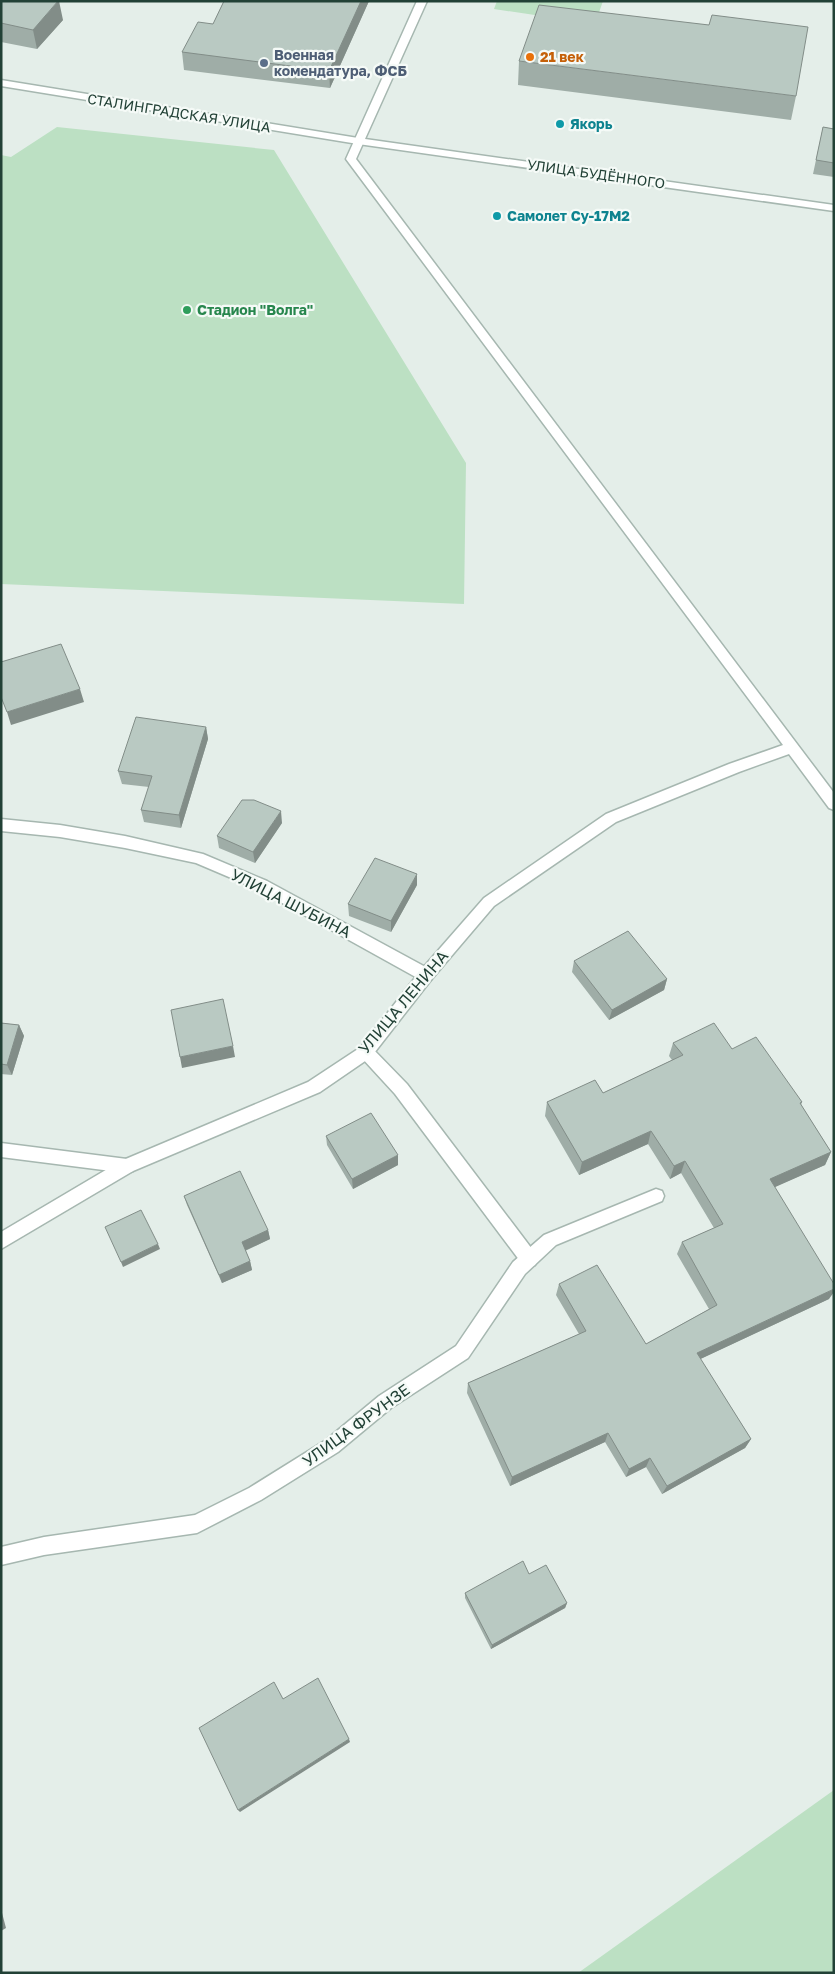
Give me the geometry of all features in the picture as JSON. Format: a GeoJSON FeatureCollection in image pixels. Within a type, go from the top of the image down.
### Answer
{"type":"FeatureCollection","features":[{"type":"Feature","properties":{"kind":"street"},"geometry":{"type":"LineString","coordinates":[[422,1],[351,159],[834,804]]}},
{"type":"Feature","properties":{"kind":"street","name":"СТАЛИНГРАДСКАЯ УЛИЦА"},"geometry":{"type":"LineString","coordinates":[[1,83],[358,141]]}},
{"type":"Feature","properties":{"kind":"street","name":"УЛИЦА БУДЁННОГО"},"geometry":{"type":"LineString","coordinates":[[358,141],[834,208]]}},
{"type":"Feature","properties":{"kind":"street","name":"УЛИЦА ЛЕНИНА"},"geometry":{"type":"LineString","coordinates":[[1,1241],[127,1166],[314,1086],[366,1052],[426,975],[489,902],[611,818],[734,768],[791,748]]}},
{"type":"Feature","properties":{"kind":"street","name":"УЛИЦА ШУБИНА"},"geometry":{"type":"LineString","coordinates":[[1,825],[60,831],[125,842],[198,858],[262,885],[426,975]]}},
{"type":"Feature","properties":{"kind":"street"},"geometry":{"type":"LineString","coordinates":[[366,1052],[401,1089],[529,1259]]}},
{"type":"Feature","properties":{"kind":"street"},"geometry":{"type":"LineString","coordinates":[[1,1150],[127,1166]]}},
{"type":"Feature","properties":{"kind":"street","name":"УЛИЦА ФРУНЗЕ"},"geometry":{"type":"LineString","coordinates":[[1,1556],[44,1546],[198,1524],[255,1494],[332,1446],[385,1402],[462,1352],[519,1268],[550,1240],[656,1196]]}},
{"type":"Feature","properties":{"kind":"green space"},"geometry":{"type":"Polygon","coordinates":[[[497,1],[603,1],[595,24],[494,9],[497,1]]]}},
{"type":"Feature","properties":{"kind":"green space","name":"Стадион \"Волга\""},"geometry":{"type":"Polygon","coordinates":[[[57,127],[274,150],[466,463],[464,604],[1,584],[1,155],[11,157],[57,127]]]}},
{"type":"Feature","properties":{"kind":"green space"},"geometry":{"type":"Polygon","coordinates":[[[834,1790],[834,1973],[578,1973],[834,1790]]]}},
{"type":"Feature","properties":{"kind":"building"},"geometry":{"type":"Polygon","coordinates":[[[1,1],[58,1],[33,30],[1,23],[1,1]]]}},
{"type":"Feature","properties":{"kind":"building"},"geometry":{"type":"Polygon","coordinates":[[[224,1],[361,1],[329,71],[182,52],[198,22],[213,24],[224,1]]]}},
{"type":"Feature","properties":{"kind":"building"},"geometry":{"type":"Polygon","coordinates":[[[539,5],[709,25],[712,15],[808,27],[796,96],[519,61],[539,5]]]}},
{"type":"Feature","properties":{"kind":"building"},"geometry":{"type":"Polygon","coordinates":[[[823,127],[834,129],[834,163],[816,160],[823,127]]]}},
{"type":"Feature","properties":{"kind":"building"},"geometry":{"type":"Polygon","coordinates":[[[61,644],[80,689],[7,712],[1,697],[1,662],[61,644]]]}},
{"type":"Feature","properties":{"kind":"building"},"geometry":{"type":"Polygon","coordinates":[[[136,717],[206,727],[179,815],[141,810],[152,776],[118,771],[136,717]]]}},
{"type":"Feature","properties":{"kind":"building"},"geometry":{"type":"Polygon","coordinates":[[[242,800],[254,800],[281,811],[253,852],[217,836],[242,800]]]}},
{"type":"Feature","properties":{"kind":"building"},"geometry":{"type":"Polygon","coordinates":[[[375,858],[417,874],[391,921],[348,904],[375,858]]]}},
{"type":"Feature","properties":{"kind":"building"},"geometry":{"type":"Polygon","coordinates":[[[628,931],[667,979],[612,1010],[574,961],[628,931]]]}},
{"type":"Feature","properties":{"kind":"building"},"geometry":{"type":"Polygon","coordinates":[[[223,999],[233,1046],[180,1057],[171,1010],[223,999]]]}},
{"type":"Feature","properties":{"kind":"building"},"geometry":{"type":"Polygon","coordinates":[[[1,1023],[19,1025],[7,1065],[1,1064],[1,1023]]]}},
{"type":"Feature","properties":{"kind":"building"},"geometry":{"type":"Polygon","coordinates":[[[714,1023],[732,1049],[756,1037],[802,1102],[800,1103],[831,1152],[770,1179],[834,1284],[834,1289],[697,1353],[751,1439],[667,1486],[650,1458],[629,1469],[608,1433],[512,1477],[468,1383],[586,1331],[559,1284],[597,1265],[646,1344],[717,1305],[682,1242],[723,1224],[685,1161],[674,1166],[651,1131],[582,1162],[547,1102],[595,1080],[603,1093],[683,1055],[673,1043],[714,1023]]]}},
{"type":"Feature","properties":{"kind":"building"},"geometry":{"type":"Polygon","coordinates":[[[371,1113],[398,1155],[352,1179],[326,1136],[371,1113]]]}},
{"type":"Feature","properties":{"kind":"building"},"geometry":{"type":"Polygon","coordinates":[[[240,1171],[268,1230],[242,1242],[250,1261],[219,1275],[184,1196],[240,1171]]]}},
{"type":"Feature","properties":{"kind":"building"},"geometry":{"type":"Polygon","coordinates":[[[141,1210],[158,1244],[121,1262],[105,1227],[141,1210]]]}},
{"type":"Feature","properties":{"kind":"building"},"geometry":{"type":"Polygon","coordinates":[[[523,1561],[529,1574],[546,1565],[567,1603],[492,1645],[465,1593],[523,1561]]]}},
{"type":"Feature","properties":{"kind":"building"},"geometry":{"type":"Polygon","coordinates":[[[318,1678],[349,1739],[238,1810],[199,1728],[274,1682],[283,1699],[318,1678]]]}},
{"type":"Feature","properties":{"kind":"place","name":"21 век"},"geometry":{"type":"Point","coordinates":[530,57]}},
{"type":"Feature","properties":{"kind":"place","name":"Военная комендатура, ФСБ"},"geometry":{"type":"Point","coordinates":[264,63]}},
{"type":"Feature","properties":{"kind":"place","name":"Якорь"},"geometry":{"type":"Point","coordinates":[560,124]}},
{"type":"Feature","properties":{"kind":"place","name":"Самолет Су-17М2"},"geometry":{"type":"Point","coordinates":[497,216]}},
{"type":"Feature","properties":{"kind":"place","name":"Стадион \"Волга\""},"geometry":{"type":"Point","coordinates":[187,310]}}]}
